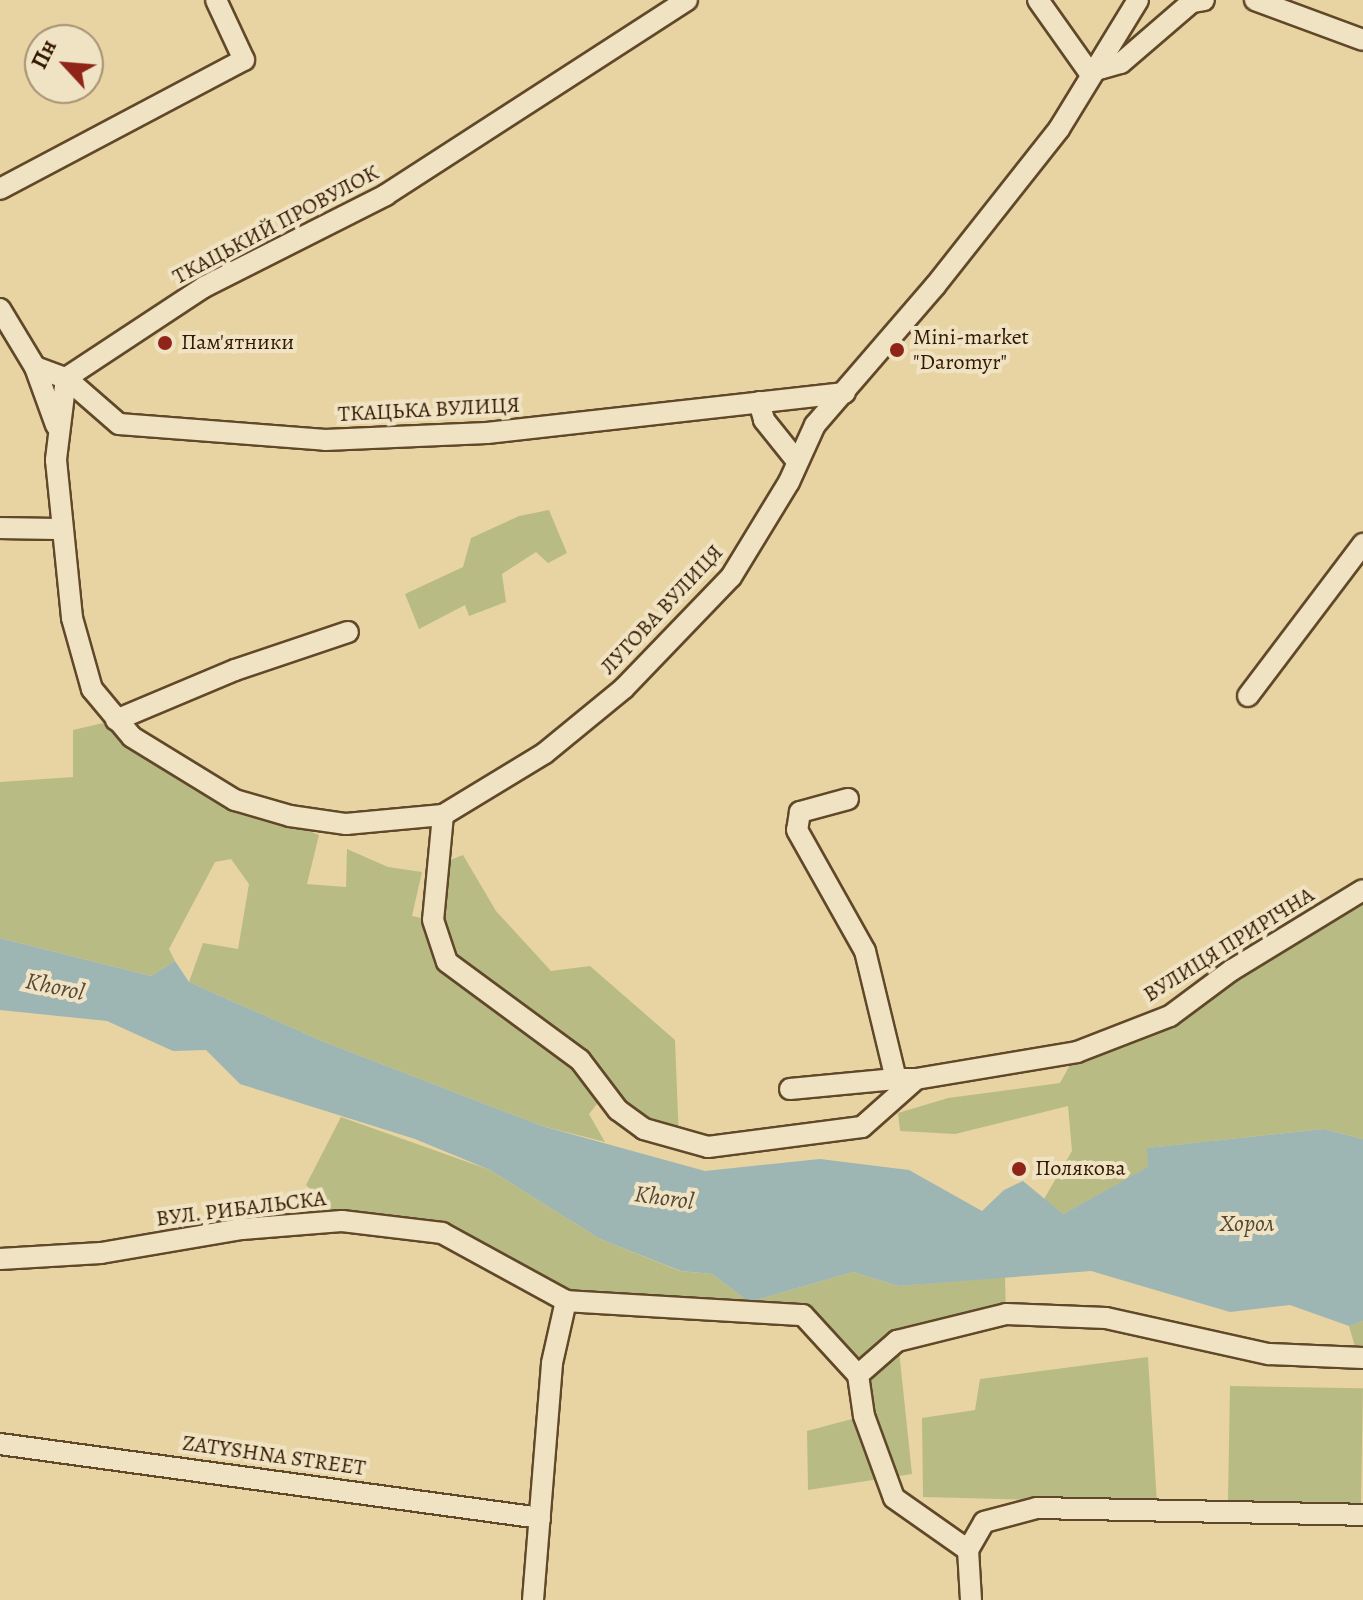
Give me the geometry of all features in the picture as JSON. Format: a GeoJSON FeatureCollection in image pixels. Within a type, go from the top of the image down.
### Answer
{"type":"FeatureCollection","features":[{"type":"Feature","properties":{"kind":"street"},"geometry":{"type":"LineString","coordinates":[[0,189],[244,60],[216,0]]}},
{"type":"Feature","properties":{"kind":"street","name":"ТКАЦЬКИЙ ПРОВУЛОК"},"geometry":{"type":"LineString","coordinates":[[66,378],[204,287],[386,195],[687,0]]}},
{"type":"Feature","properties":{"kind":"street"},"geometry":{"type":"LineString","coordinates":[[1038,0],[1089,72],[1121,63],[1192,2],[1204,0]]}},
{"type":"Feature","properties":{"kind":"street","name":"ЛУГОВА ВУЛИЦЯ"},"geometry":{"type":"LineString","coordinates":[[116,720],[132,737],[235,800],[290,816],[346,824],[443,815],[545,753],[624,688],[731,577],[764,528],[815,425],[845,393],[1059,129],[1089,72],[1138,0]]}},
{"type":"Feature","properties":{"kind":"street"},"geometry":{"type":"LineString","coordinates":[[1255,0],[1363,40]]}},
{"type":"Feature","properties":{"kind":"street"},"geometry":{"type":"LineString","coordinates":[[0,309],[35,367],[58,429]]}},
{"type":"Feature","properties":{"kind":"street","name":"ТКАЦЬКА ВУЛИЦЯ"},"geometry":{"type":"LineString","coordinates":[[35,367],[66,378],[119,424],[325,440],[487,433],[845,393]]}},
{"type":"Feature","properties":{"kind":"street"},"geometry":{"type":"LineString","coordinates":[[66,378],[58,429],[62,529],[72,618],[92,689],[116,720],[235,670],[348,632]]}},
{"type":"Feature","properties":{"kind":"street"},"geometry":{"type":"LineString","coordinates":[[759,402],[764,420],[796,460]]}},
{"type":"Feature","properties":{"kind":"street"},"geometry":{"type":"LineString","coordinates":[[0,528],[62,529]]}},
{"type":"Feature","properties":{"kind":"street"},"geometry":{"type":"LineString","coordinates":[[1248,696],[1363,544]]}},
{"type":"Feature","properties":{"kind":"street"},"geometry":{"type":"LineString","coordinates":[[443,815],[433,920],[447,962],[580,1060],[618,1110],[644,1129],[708,1147],[862,1127],[906,1079],[865,951],[797,830],[800,812],[848,799]]}},
{"type":"Feature","properties":{"kind":"street","name":"ВУЛИЦЯ ПРИРІЧНА"},"geometry":{"type":"LineString","coordinates":[[790,1089],[906,1079],[1077,1052],[1170,1016],[1232,970],[1363,890]]}},
{"type":"Feature","properties":{"kind":"street","name":"ВУЛ. РИБАЛЬСКА"},"geometry":{"type":"LineString","coordinates":[[0,1259],[101,1253],[242,1229],[342,1221],[442,1233],[566,1301]]}},
{"type":"Feature","properties":{"kind":"street"},"geometry":{"type":"LineString","coordinates":[[533,1600],[552,1363],[566,1301],[803,1315],[858,1375],[864,1416],[894,1498],[968,1550]]}},
{"type":"Feature","properties":{"kind":"street"},"geometry":{"type":"LineString","coordinates":[[858,1375],[897,1341],[1006,1314],[1106,1318],[1269,1354],[1363,1358]]}},
{"type":"Feature","properties":{"kind":"street","name":"ZATYSHNA STREET"},"geometry":{"type":"LineString","coordinates":[[0,1444],[540,1518]]}},
{"type":"Feature","properties":{"kind":"street"},"geometry":{"type":"LineString","coordinates":[[971,1600],[968,1550],[984,1522],[1037,1508],[1363,1515]]}},
{"type":"Feature","properties":{"kind":"green space"},"geometry":{"type":"Polygon","coordinates":[[[549,510],[567,553],[548,563],[536,552],[502,574],[506,602],[469,616],[465,605],[419,629],[405,594],[463,567],[471,538],[519,516],[549,510]]]}},
{"type":"Feature","properties":{"kind":"green space"},"geometry":{"type":"Polygon","coordinates":[[[116,720],[235,800],[319,835],[307,884],[346,887],[347,849],[388,867],[422,872],[412,916],[432,920],[440,864],[463,855],[496,911],[551,971],[590,966],[675,1040],[679,1139],[605,1094],[589,1114],[605,1142],[542,1126],[322,1041],[189,982],[203,943],[238,949],[249,884],[231,859],[215,862],[169,949],[175,961],[151,976],[0,938],[0,782],[73,777],[73,730],[116,720]]]}},
{"type":"Feature","properties":{"kind":"green space"},"geometry":{"type":"Polygon","coordinates":[[[1363,890],[1363,1139],[1324,1129],[1148,1148],[1149,1167],[1063,1214],[1044,1199],[1072,1151],[1068,1106],[955,1134],[900,1131],[898,1113],[948,1098],[1060,1083],[1077,1052],[1170,1016],[1363,890]]]}},
{"type":"Feature","properties":{"kind":"green space"},"geometry":{"type":"Polygon","coordinates":[[[341,1117],[490,1170],[600,1239],[680,1271],[712,1274],[749,1302],[853,1272],[898,1286],[1005,1277],[1006,1314],[898,1341],[912,1474],[808,1490],[807,1431],[863,1416],[858,1375],[803,1315],[567,1298],[442,1233],[342,1221],[306,1185],[341,1117]]]}},
{"type":"Feature","properties":{"kind":"green space"},"geometry":{"type":"Polygon","coordinates":[[[1363,1321],[1363,1358],[1334,1354],[1355,1347],[1349,1326],[1363,1321]]]}},
{"type":"Feature","properties":{"kind":"green space"},"geometry":{"type":"Polygon","coordinates":[[[1148,1357],[1157,1503],[923,1497],[922,1418],[975,1410],[980,1379],[1148,1357]]]}},
{"type":"Feature","properties":{"kind":"green space"},"geometry":{"type":"Polygon","coordinates":[[[1230,1386],[1363,1388],[1361,1504],[1228,1502],[1230,1386]]]}},
{"type":"Feature","properties":{"kind":"water","name":"Хорол"},"geometry":{"type":"Polygon","coordinates":[[[0,938],[151,976],[175,961],[189,982],[322,1041],[542,1126],[705,1171],[820,1159],[909,1170],[982,1211],[1004,1190],[1023,1181],[1063,1214],[1148,1167],[1147,1148],[1324,1129],[1363,1139],[1363,1321],[1349,1326],[1290,1305],[1230,1312],[1091,1271],[898,1286],[853,1272],[749,1302],[712,1274],[681,1271],[600,1239],[490,1170],[415,1139],[240,1084],[206,1050],[173,1051],[107,1021],[0,1010],[0,938]]]}},
{"type":"Feature","properties":{"kind":"place","name":"Пам'ятники"},"geometry":{"type":"Point","coordinates":[165,343]}},
{"type":"Feature","properties":{"kind":"place","name":"Mini-market \"Daromyr\""},"geometry":{"type":"Point","coordinates":[897,350]}},
{"type":"Feature","properties":{"kind":"place","name":"Полякова"},"geometry":{"type":"Point","coordinates":[1019,1169]}},
{"type":"Feature","properties":{"kind":"water label","name":"Khorol"},"geometry":{"type":"Point","coordinates":[55,987]}},
{"type":"Feature","properties":{"kind":"water label","name":"Khorol"},"geometry":{"type":"Point","coordinates":[664,1198]}}]}
